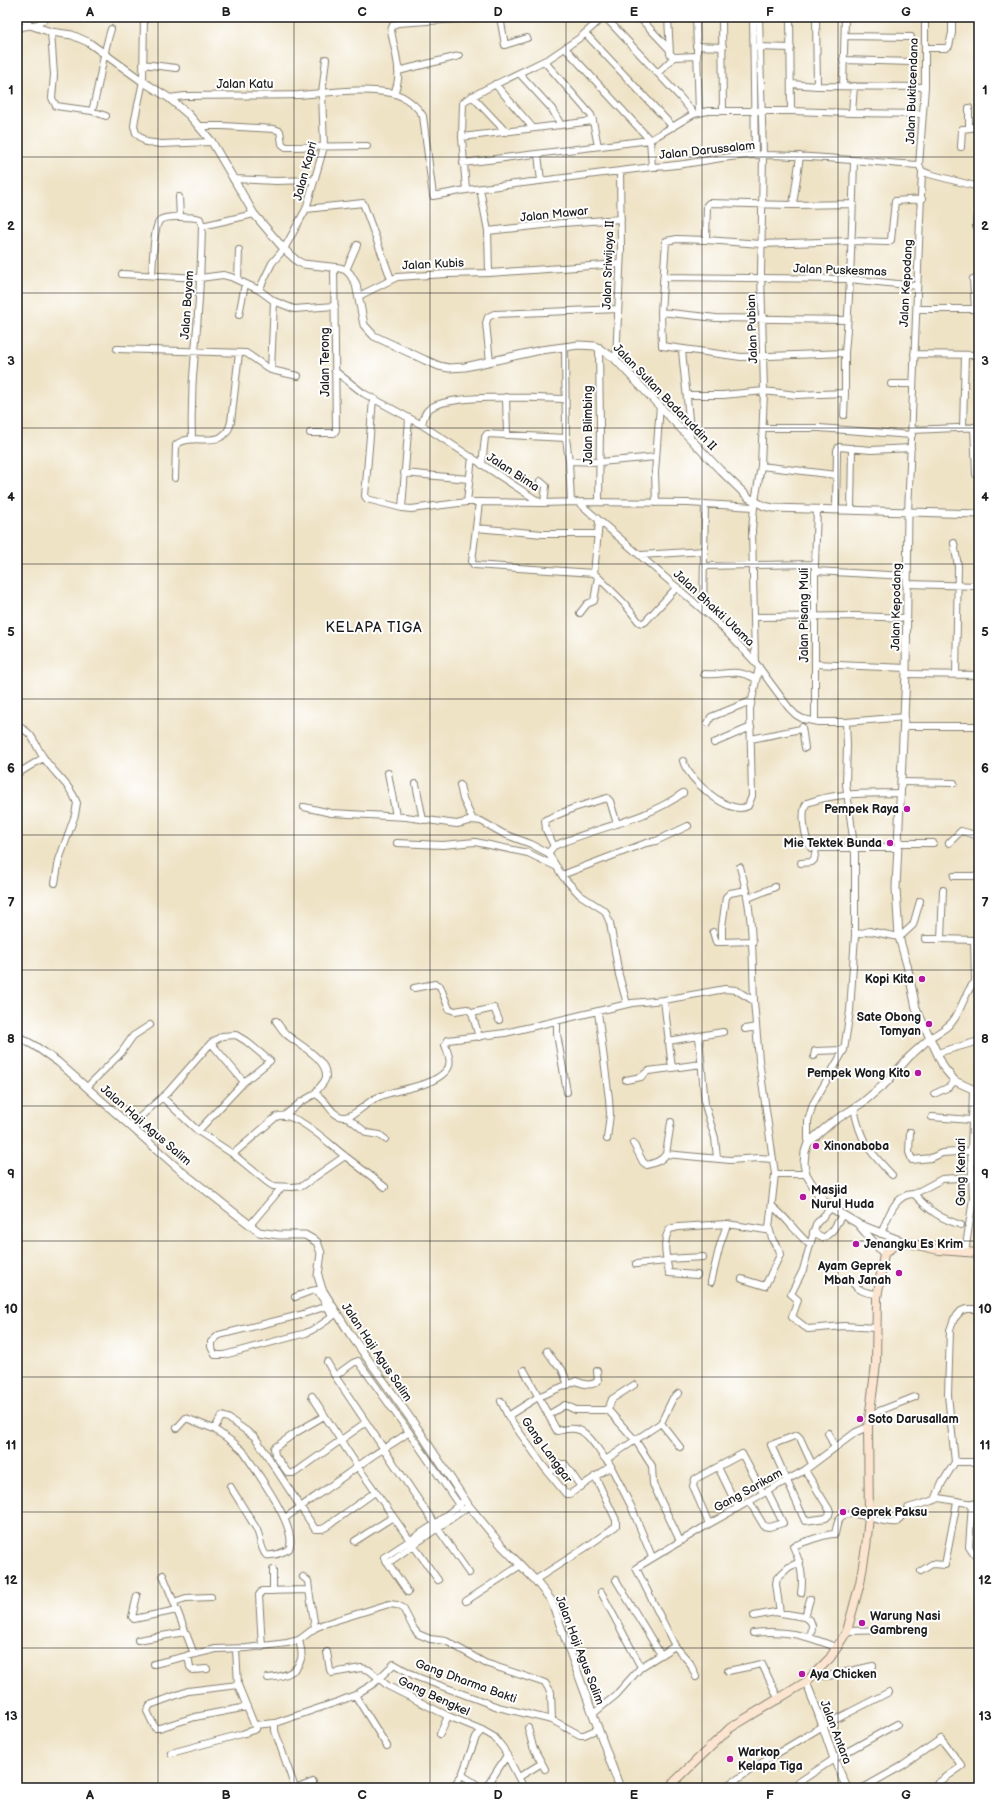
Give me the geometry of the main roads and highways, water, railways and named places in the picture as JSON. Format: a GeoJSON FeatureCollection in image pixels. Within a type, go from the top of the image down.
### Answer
{"type":"FeatureCollection","features":[{"type":"Feature","properties":{"kind":"main road"},"geometry":{"type":"LineString","coordinates":[[671,1786],[686,1773],[730,1728],[779,1700],[806,1682],[838,1648],[847,1631],[860,1583],[869,1513],[868,1427],[876,1364],[877,1296],[884,1254],[896,1244],[904,1242],[924,1247],[965,1253],[979,1253]]}},
{"type":"Feature","properties":{"kind":"place","name":"Pempek Raya"},"geometry":{"type":"Point","coordinates":[907,809]}},
{"type":"Feature","properties":{"kind":"place","name":"Mie Tektek Bunda"},"geometry":{"type":"Point","coordinates":[890,843]}},
{"type":"Feature","properties":{"kind":"place","name":"Kopi Kita"},"geometry":{"type":"Point","coordinates":[922,979]}},
{"type":"Feature","properties":{"kind":"place","name":"Sate Obong Tomyan"},"geometry":{"type":"Point","coordinates":[929,1024]}},
{"type":"Feature","properties":{"kind":"place","name":"Pempek Wong Kito"},"geometry":{"type":"Point","coordinates":[918,1073]}},
{"type":"Feature","properties":{"kind":"place","name":"Xinonaboba"},"geometry":{"type":"Point","coordinates":[816,1146]}},
{"type":"Feature","properties":{"kind":"place","name":"Masjid Nurul Huda"},"geometry":{"type":"Point","coordinates":[803,1197]}},
{"type":"Feature","properties":{"kind":"place","name":"Jenangku Es Krim"},"geometry":{"type":"Point","coordinates":[856,1244]}},
{"type":"Feature","properties":{"kind":"place","name":"Ayam Geprek Mbah Janah"},"geometry":{"type":"Point","coordinates":[899,1273]}},
{"type":"Feature","properties":{"kind":"place","name":"Soto Darusallam"},"geometry":{"type":"Point","coordinates":[860,1419]}},
{"type":"Feature","properties":{"kind":"place","name":"Geprek Paksu"},"geometry":{"type":"Point","coordinates":[843,1512]}},
{"type":"Feature","properties":{"kind":"place","name":"Warung Nasi Gambreng"},"geometry":{"type":"Point","coordinates":[862,1623]}},
{"type":"Feature","properties":{"kind":"place","name":"Aya Chicken"},"geometry":{"type":"Point","coordinates":[802,1674]}},
{"type":"Feature","properties":{"kind":"place","name":"Warkop Kelapa Tiga"},"geometry":{"type":"Point","coordinates":[730,1759]}},
{"type":"Feature","properties":{"kind":"district","name":"KELAPA TIGA"},"geometry":{"type":"Point","coordinates":[374,627]}}]}
